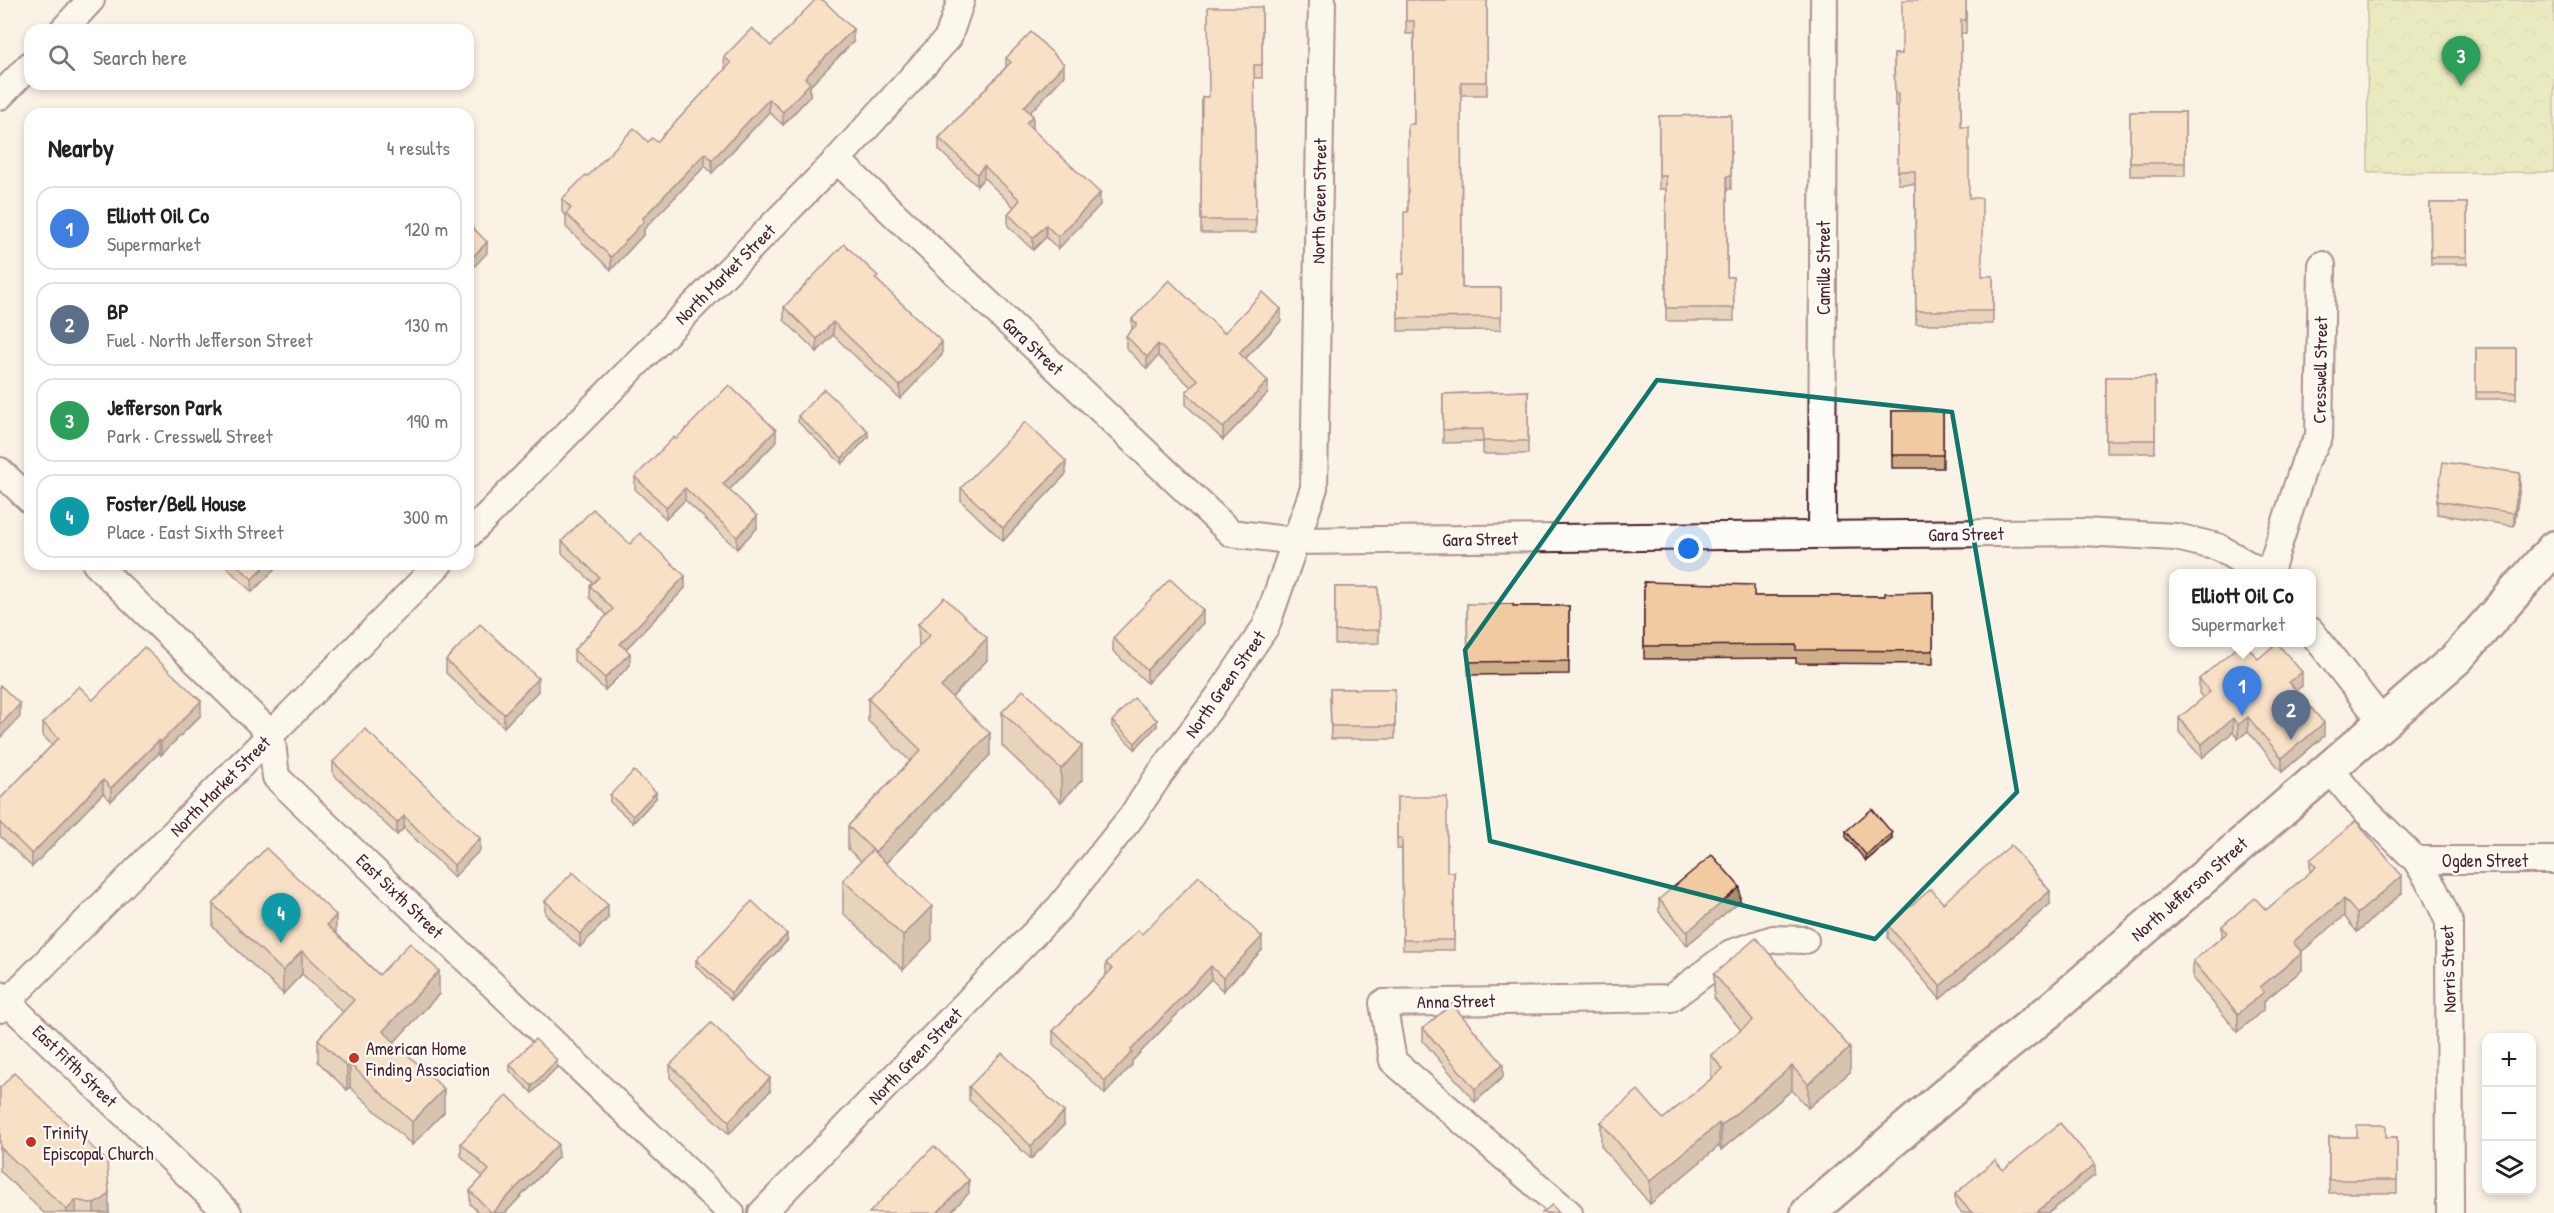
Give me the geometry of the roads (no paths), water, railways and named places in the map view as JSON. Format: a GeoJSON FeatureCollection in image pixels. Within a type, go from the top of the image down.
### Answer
{"type":"FeatureCollection","features":[{"type":"Feature","properties":{"kind":"main road","name":"North Jefferson Street"},"geometry":{"type":"LineString","coordinates":[[1808,1213],[1972,1072],[2049,1011],[2329,768],[2384,724],[2457,658],[2554,548]]}},
{"type":"Feature","properties":{"kind":"street"},"geometry":{"type":"LineString","coordinates":[[69,24],[91,0]]}},
{"type":"Feature","properties":{"kind":"street","name":"North Market Street"},"geometry":{"type":"LineString","coordinates":[[474,529],[837,160],[948,38],[961,0]]}},
{"type":"Feature","properties":{"kind":"street","name":"North Green Street"},"geometry":{"type":"LineString","coordinates":[[762,1213],[1059,908],[1132,816],[1266,626],[1314,488],[1322,0]]}},
{"type":"Feature","properties":{"kind":"street","name":"Camille Street"},"geometry":{"type":"LineString","coordinates":[[1822,536],[1824,0]]}},
{"type":"Feature","properties":{"kind":"street"},"geometry":{"type":"LineString","coordinates":[[0,96],[24,71]]}},
{"type":"Feature","properties":{"kind":"street","name":"Gara Street"},"geometry":{"type":"LineString","coordinates":[[837,160],[1232,533],[1295,541],[2082,532],[2176,537],[2218,547],[2259,569]]}},
{"type":"Feature","properties":{"kind":"street","name":"Cresswell Street"},"geometry":{"type":"LineString","coordinates":[[2267,569],[2305,462],[2319,437],[2322,265]]}},
{"type":"Feature","properties":{"kind":"street"},"geometry":{"type":"LineString","coordinates":[[0,471],[24,494]]}},
{"type":"Feature","properties":{"kind":"street"},"geometry":{"type":"LineString","coordinates":[[102,570],[271,734]]}},
{"type":"Feature","properties":{"kind":"street","name":"North Market Street"},"geometry":{"type":"LineString","coordinates":[[2,1002],[433,570]]}},
{"type":"Feature","properties":{"kind":"street"},"geometry":{"type":"LineString","coordinates":[[2316,637],[2384,724]]}},
{"type":"Feature","properties":{"kind":"street","name":"East Sixth Street"},"geometry":{"type":"LineString","coordinates":[[271,734],[276,777],[731,1213]]}},
{"type":"Feature","properties":{"kind":"street","name":"Norris Street"},"geometry":{"type":"LineString","coordinates":[[2329,768],[2356,801],[2416,860],[2434,889],[2449,922],[2450,1213]]}},
{"type":"Feature","properties":{"kind":"street","name":"Ogden Street"},"geometry":{"type":"LineString","coordinates":[[2416,860],[2554,860]]}},
{"type":"Feature","properties":{"kind":"street","name":"Anna Street"},"geometry":{"type":"LineString","coordinates":[[1569,1213],[1393,1061],[1383,1003],[1671,998],[1731,952],[1773,939],[1805,940]]}},
{"type":"Feature","properties":{"kind":"street","name":"East Fifth Street"},"geometry":{"type":"LineString","coordinates":[[2,1002],[228,1213]]}},
{"type":"Feature","properties":{"kind":"place","name":"Jefferson Park"},"geometry":{"type":"Point","coordinates":[2461,86]}},
{"type":"Feature","properties":{"kind":"place","name":"Elliott Oil Co"},"geometry":{"type":"Point","coordinates":[2242,716]}},
{"type":"Feature","properties":{"kind":"place","name":"BP"},"geometry":{"type":"Point","coordinates":[2291,740]}},
{"type":"Feature","properties":{"kind":"place","name":"Foster/Bell House"},"geometry":{"type":"Point","coordinates":[281,943]}},
{"type":"Feature","properties":{"kind":"place","name":"American Home Finding Association"},"geometry":{"type":"Point","coordinates":[354,1058]}},
{"type":"Feature","properties":{"kind":"place","name":"Trinity Episcopal Church"},"geometry":{"type":"Point","coordinates":[31,1142]}}]}
